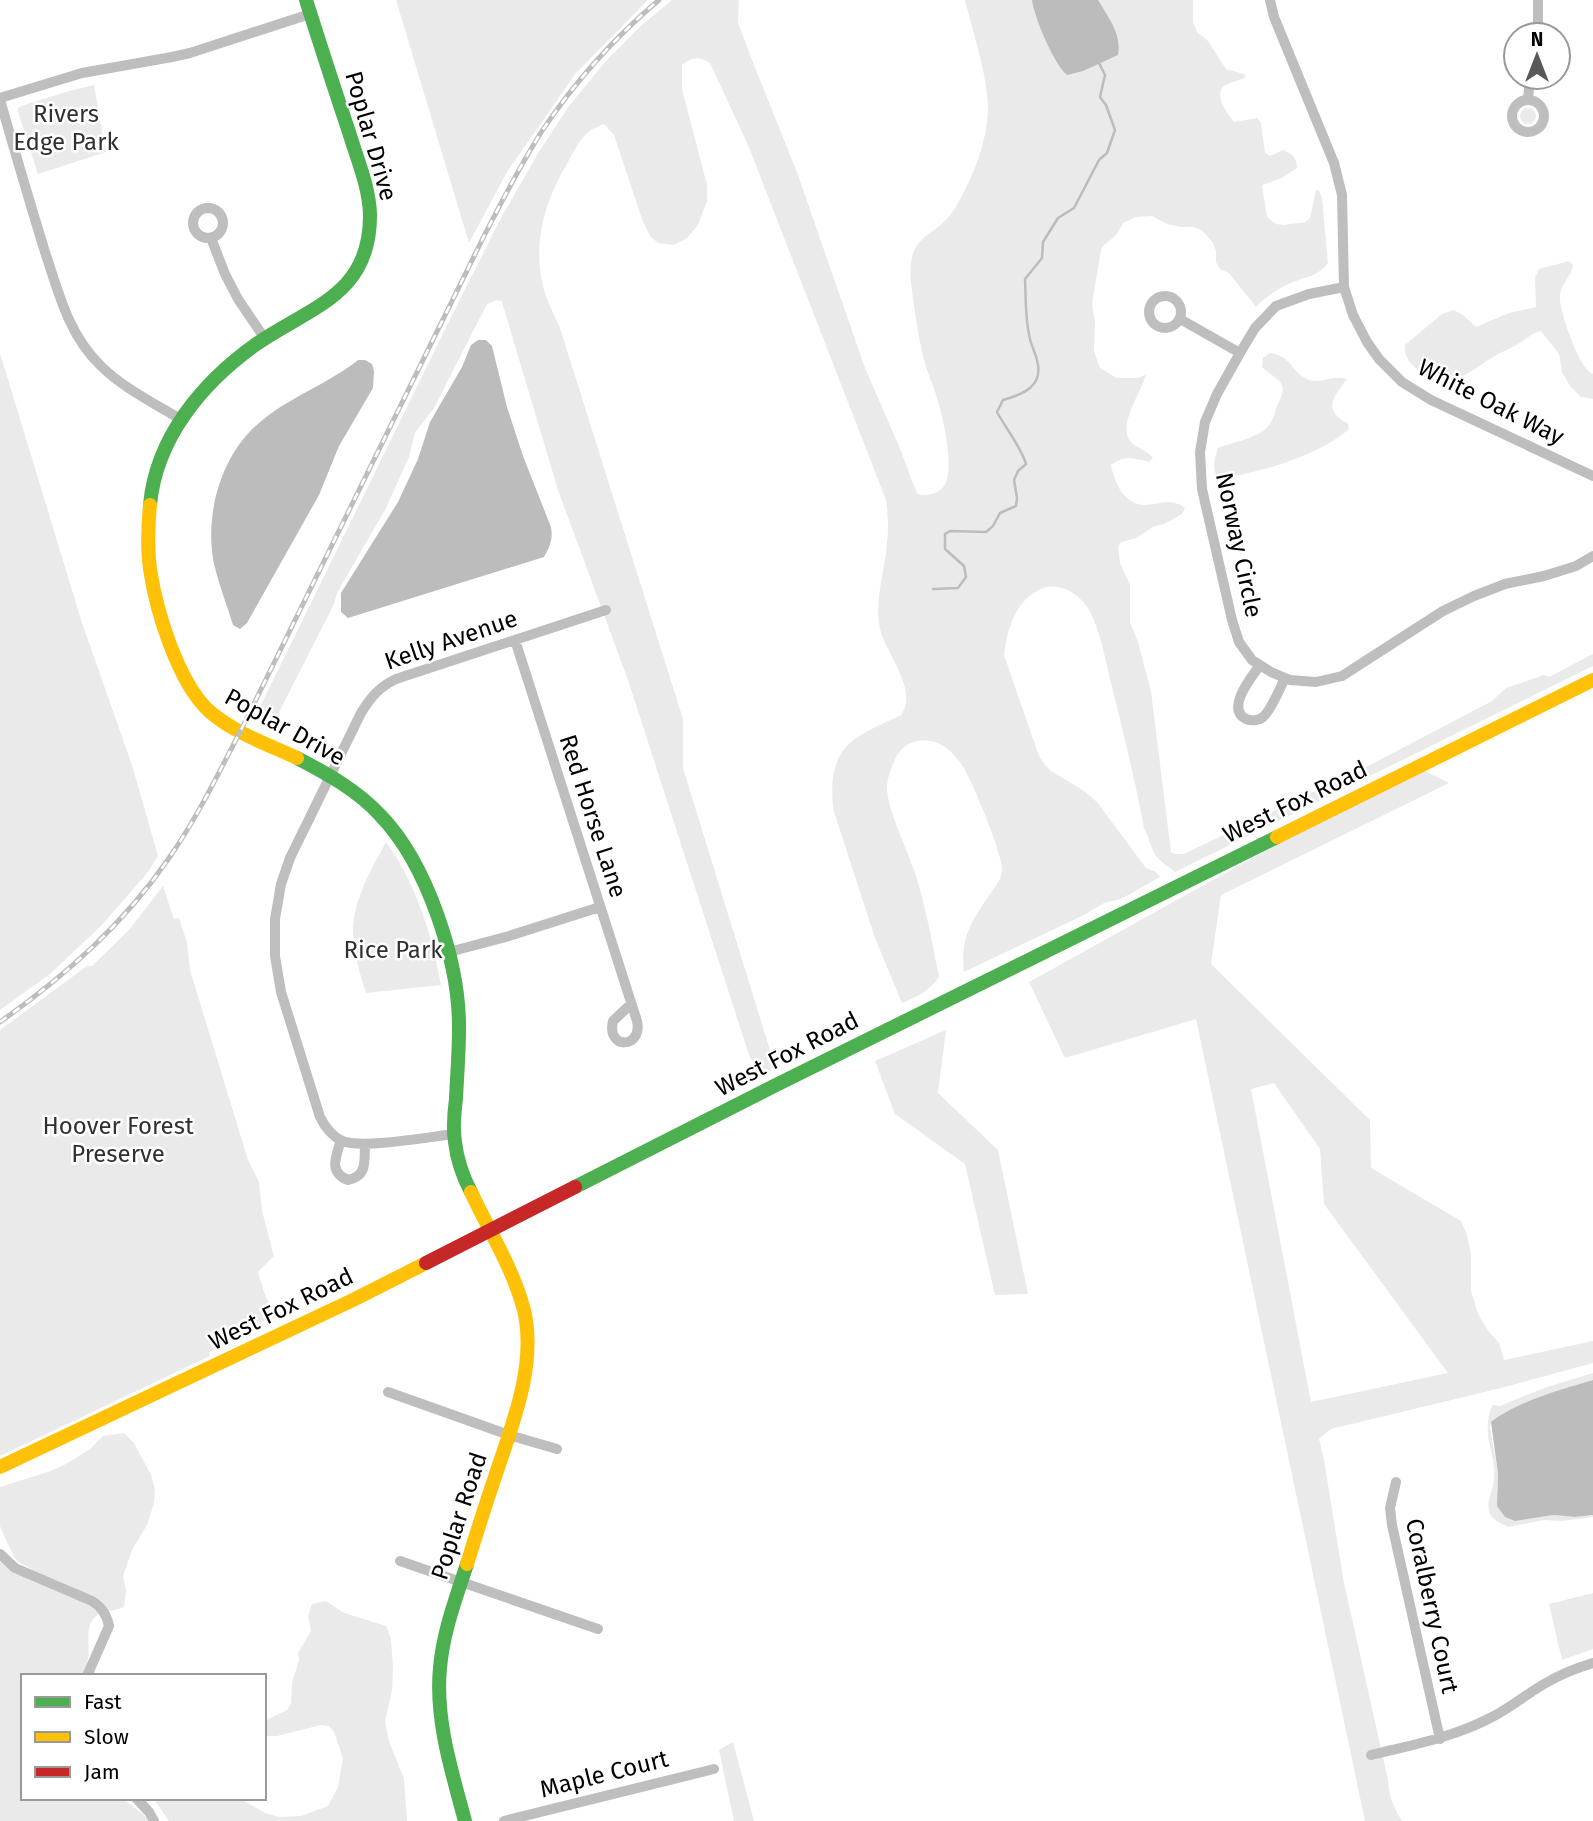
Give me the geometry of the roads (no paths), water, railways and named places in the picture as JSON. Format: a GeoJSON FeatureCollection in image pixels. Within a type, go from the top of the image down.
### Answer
{"type":"FeatureCollection","features":[{"type":"Feature","properties":{"kind":"street","name":"White Oak Way"},"geometry":{"type":"LineString","coordinates":[[1270,0],[1274,17],[1334,163],[1342,195],[1344,288],[1363,336],[1379,359],[1402,382],[1430,400],[1593,476]]}},
{"type":"Feature","properties":{"kind":"street"},"geometry":{"type":"LineString","coordinates":[[1538,0],[1538,21]]}},
{"type":"Feature","properties":{"kind":"street"},"geometry":{"type":"LineString","coordinates":[[180,419],[120,384],[83,346],[64,310],[0,99],[82,72],[172,57],[308,7]]}},
{"type":"Feature","properties":{"kind":"street","name":"Poplar Drive"},"geometry":{"type":"LineString","coordinates":[[308,7],[364,177],[370,210],[367,246],[361,263],[342,288],[322,305],[265,339],[216,375],[180,419],[157,466],[149,501],[147,535],[152,584],[180,672],[194,697],[209,713],[348,788],[371,806],[402,841],[415,862],[449,952],[456,983],[459,1038],[454,1134],[461,1174],[490,1230]]}},
{"type":"Feature","properties":{"kind":"street"},"geometry":{"type":"LineString","coordinates":[[1528,100],[1529,91]]}},
{"type":"Feature","properties":{"kind":"street"},"geometry":{"type":"LineString","coordinates":[[211,238],[238,299],[265,339]]}},
{"type":"Feature","properties":{"kind":"street","name":"Norway Circle"},"geometry":{"type":"LineString","coordinates":[[1344,288],[1309,294],[1276,306],[1255,328],[1217,394],[1205,422],[1200,452],[1202,489],[1232,620],[1239,642],[1252,660],[1286,678],[1316,682],[1342,676],[1443,611],[1474,596],[1505,584],[1565,569],[1593,556]]}},
{"type":"Feature","properties":{"kind":"street"},"geometry":{"type":"LineString","coordinates":[[1180,319],[1240,353]]}},
{"type":"Feature","properties":{"kind":"street","name":"Kelly Avenue"},"geometry":{"type":"LineString","coordinates":[[341,1140],[331,1134],[320,1117],[281,992],[274,937],[278,901],[290,858],[360,713],[382,685],[396,678],[606,610]]}},
{"type":"Feature","properties":{"kind":"street","name":"Red Horse Lane"},"geometry":{"type":"LineString","coordinates":[[515,640],[631,1004]]}},
{"type":"Feature","properties":{"kind":"street"},"geometry":{"type":"LineString","coordinates":[[1260,665],[1238,702],[1239,711],[1246,718],[1255,720],[1264,716],[1286,678]]}},
{"type":"Feature","properties":{"kind":"street","name":"West Fox Road"},"geometry":{"type":"LineString","coordinates":[[0,1467],[259,1346],[787,1080],[1593,680]]}},
{"type":"Feature","properties":{"kind":"street"},"geometry":{"type":"LineString","coordinates":[[449,952],[600,907]]}},
{"type":"Feature","properties":{"kind":"street"},"geometry":{"type":"LineString","coordinates":[[365,1144],[363,1171],[354,1179],[348,1180],[338,1175],[335,1171],[336,1158],[341,1140],[365,1144],[454,1134]]}},
{"type":"Feature","properties":{"kind":"street","name":"Poplar Road"},"geometry":{"type":"LineString","coordinates":[[465,1821],[444,1737],[439,1676],[443,1646],[461,1581],[521,1396],[527,1354],[525,1312],[511,1271],[490,1230]]}},
{"type":"Feature","properties":{"kind":"street"},"geometry":{"type":"LineString","coordinates":[[388,1392],[557,1449]]}},
{"type":"Feature","properties":{"kind":"street","name":"Coralberry Court"},"geometry":{"type":"LineString","coordinates":[[1396,1482],[1390,1508],[1392,1525],[1440,1739]]}},
{"type":"Feature","properties":{"kind":"street"},"geometry":{"type":"LineString","coordinates":[[0,1554],[15,1568],[99,1605],[109,1626],[88,1674]]}},
{"type":"Feature","properties":{"kind":"street"},"geometry":{"type":"LineString","coordinates":[[400,1561],[598,1629]]}},
{"type":"Feature","properties":{"kind":"street"},"geometry":{"type":"LineString","coordinates":[[1371,1755],[1440,1739],[1468,1729],[1495,1716],[1545,1683],[1573,1669],[1593,1663]]}},
{"type":"Feature","properties":{"kind":"street","name":"Maple Court"},"geometry":{"type":"LineString","coordinates":[[504,1821],[714,1769]]}},
{"type":"Feature","properties":{"kind":"street"},"geometry":{"type":"LineString","coordinates":[[138,1800],[155,1821]]}},
{"type":"Feature","properties":{"kind":"waterway"},"geometry":{"type":"LineString","coordinates":[[933,589],[958,588],[966,577],[964,566],[945,549],[945,534],[950,531],[986,532],[1000,513],[1016,506],[1014,480],[1018,471],[1026,464],[997,412],[1003,400],[1025,392],[1038,376],[1037,360],[1030,341],[1027,320],[1025,279],[1042,258],[1043,242],[1058,218],[1074,208],[1099,160],[1107,153],[1115,130],[1106,105],[1100,97],[1105,75],[1099,63]]}},
{"type":"Feature","properties":{"kind":"railway"},"geometry":{"type":"LineString","coordinates":[[0,1022],[92,948],[133,905],[179,843],[240,732],[519,169],[554,113],[581,78],[611,45],[659,0]]}},
{"type":"Feature","properties":{"kind":"park label","name":"Rivers Edge Park"},"geometry":{"type":"Point","coordinates":[66,128]}},
{"type":"Feature","properties":{"kind":"park label","name":"Rice Park"},"geometry":{"type":"Point","coordinates":[393,950]}},
{"type":"Feature","properties":{"kind":"park label","name":"Hoover Forest Preserve"},"geometry":{"type":"Point","coordinates":[118,1140]}}]}
